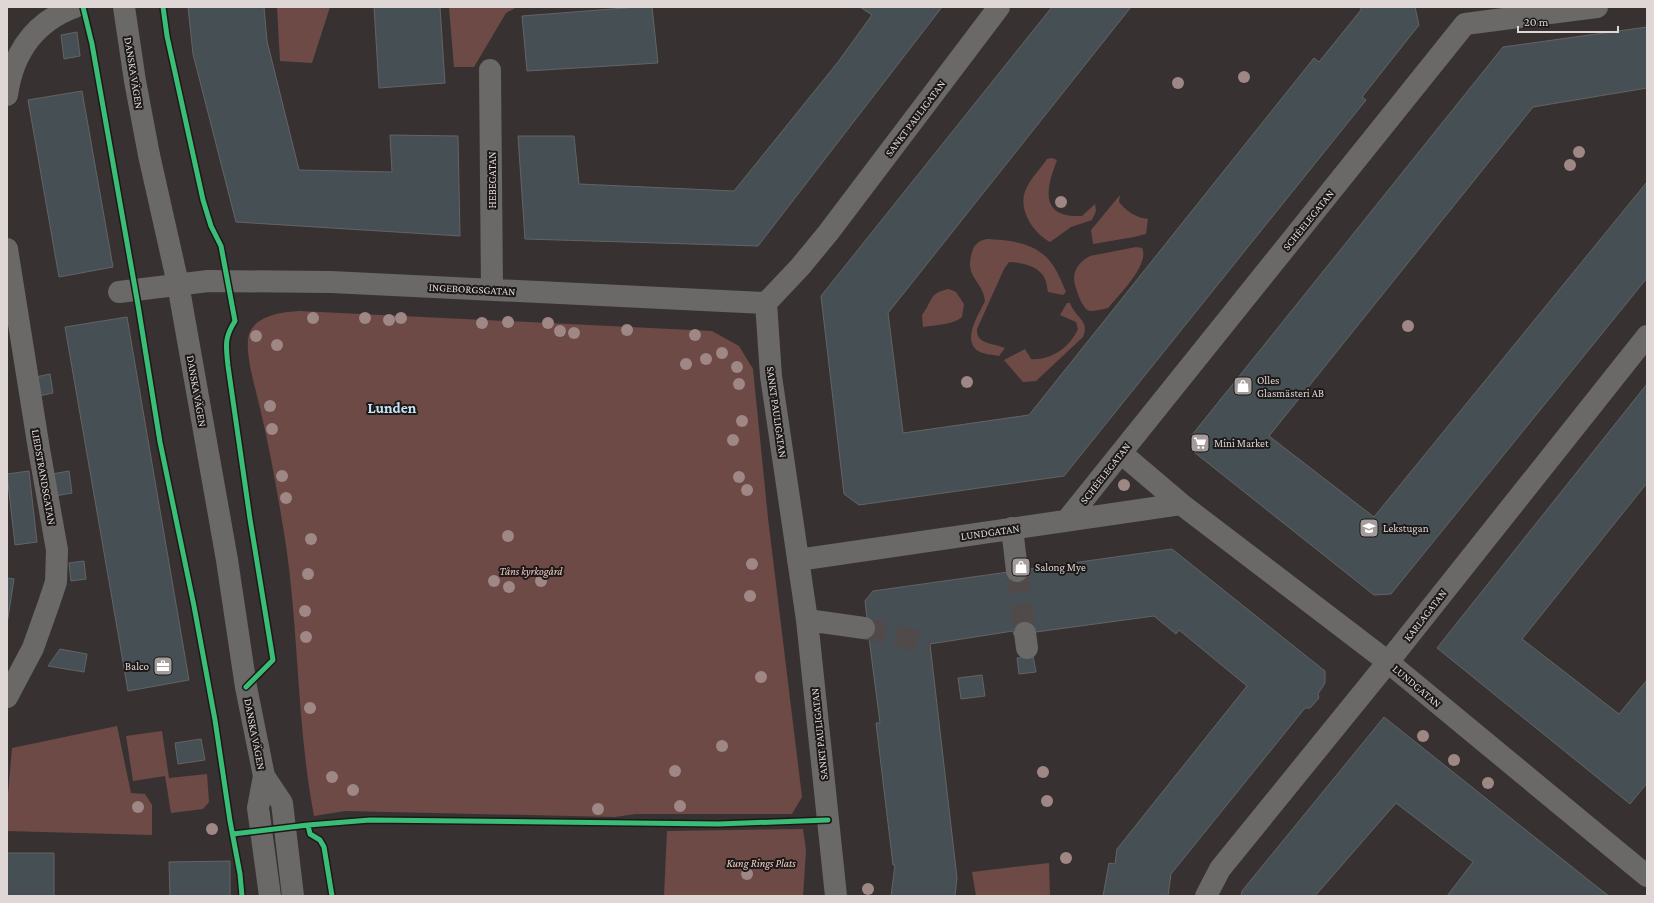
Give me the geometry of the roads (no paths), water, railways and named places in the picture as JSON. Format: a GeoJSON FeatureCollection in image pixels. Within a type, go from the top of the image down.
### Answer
{"type":"FeatureCollection","features":[{"type":"Feature","properties":{"kind":"street"},"geometry":{"type":"LineString","coordinates":[[7,95],[10,77],[16,61],[28,39],[53,17],[75,7]]}},
{"type":"Feature","properties":{"kind":"street","name":"DANSKA VÄGEN"},"geometry":{"type":"LineString","coordinates":[[124,7],[135,81],[149,155],[178,284],[225,552],[246,687],[264,776],[258,808],[270,896]]}},
{"type":"Feature","properties":{"kind":"street","name":"SANKT PAULIGATAN"},"geometry":{"type":"LineString","coordinates":[[836,896],[807,620],[771,376],[766,303],[800,267],[828,233],[999,7]]}},
{"type":"Feature","properties":{"kind":"street","name":"SCHÉELEGATAN"},"geometry":{"type":"LineString","coordinates":[[1068,520],[1464,16],[1597,7]]}},
{"type":"Feature","properties":{"kind":"street","name":"HEBEGATAN"},"geometry":{"type":"LineString","coordinates":[[490,70],[492,290]]}},
{"type":"Feature","properties":{"kind":"street","name":"LIEDSTRANDSGATAN"},"geometry":{"type":"LineString","coordinates":[[7,249],[37,442],[57,550],[56,582],[49,603],[33,648],[7,697]]}},
{"type":"Feature","properties":{"kind":"street","name":"INGEBORGSGATAN"},"geometry":{"type":"LineString","coordinates":[[119,292],[208,281],[330,282],[766,303]]}},
{"type":"Feature","properties":{"kind":"street","name":"KARLAGATAN"},"geometry":{"type":"LineString","coordinates":[[1206,896],[1220,869],[1388,662],[1647,336]]}},
{"type":"Feature","properties":{"kind":"street","name":"LUNDGATAN"},"geometry":{"type":"LineString","coordinates":[[1121,453],[1181,504],[1388,662],[1647,876]]}},
{"type":"Feature","properties":{"kind":"street","name":"LUNDGATAN"},"geometry":{"type":"LineString","coordinates":[[798,560],[1181,504]]}},
{"type":"Feature","properties":{"kind":"street"},"geometry":{"type":"LineString","coordinates":[[1012,528],[1017,571]]}},
{"type":"Feature","properties":{"kind":"street"},"geometry":{"type":"LineString","coordinates":[[807,620],[864,628]]}},
{"type":"Feature","properties":{"kind":"street","name":"DANSKA VÄGEN"},"geometry":{"type":"LineString","coordinates":[[264,776],[282,802],[293,896]]}},
{"type":"Feature","properties":{"kind":"tunnel"},"geometry":{"type":"LineString","coordinates":[[1017,571],[1025,633]]}},
{"type":"Feature","properties":{"kind":"tunnel"},"geometry":{"type":"LineString","coordinates":[[864,628],[930,644]]}},
{"type":"Feature","properties":{"kind":"place","name":"Olles Glasmästeri AB"},"geometry":{"type":"Point","coordinates":[1243,386]}},
{"type":"Feature","properties":{"kind":"place","name":"Mini Market"},"geometry":{"type":"Point","coordinates":[1200,443]}},
{"type":"Feature","properties":{"kind":"place","name":"Lekstugan"},"geometry":{"type":"Point","coordinates":[1369,528]}},
{"type":"Feature","properties":{"kind":"place","name":"Salong Mye"},"geometry":{"type":"Point","coordinates":[1021,567]}},
{"type":"Feature","properties":{"kind":"place","name":"Balco"},"geometry":{"type":"Point","coordinates":[163,666]}},
{"type":"Feature","properties":{"kind":"district","name":"Lunden"},"geometry":{"type":"Point","coordinates":[392,408]}},
{"type":"Feature","properties":{"kind":"park label","name":"Tåns kyrkogård"},"geometry":{"type":"Point","coordinates":[531,571]}},
{"type":"Feature","properties":{"kind":"park label","name":"Kung Rings Plats"},"geometry":{"type":"Point","coordinates":[761,863]}}]}
